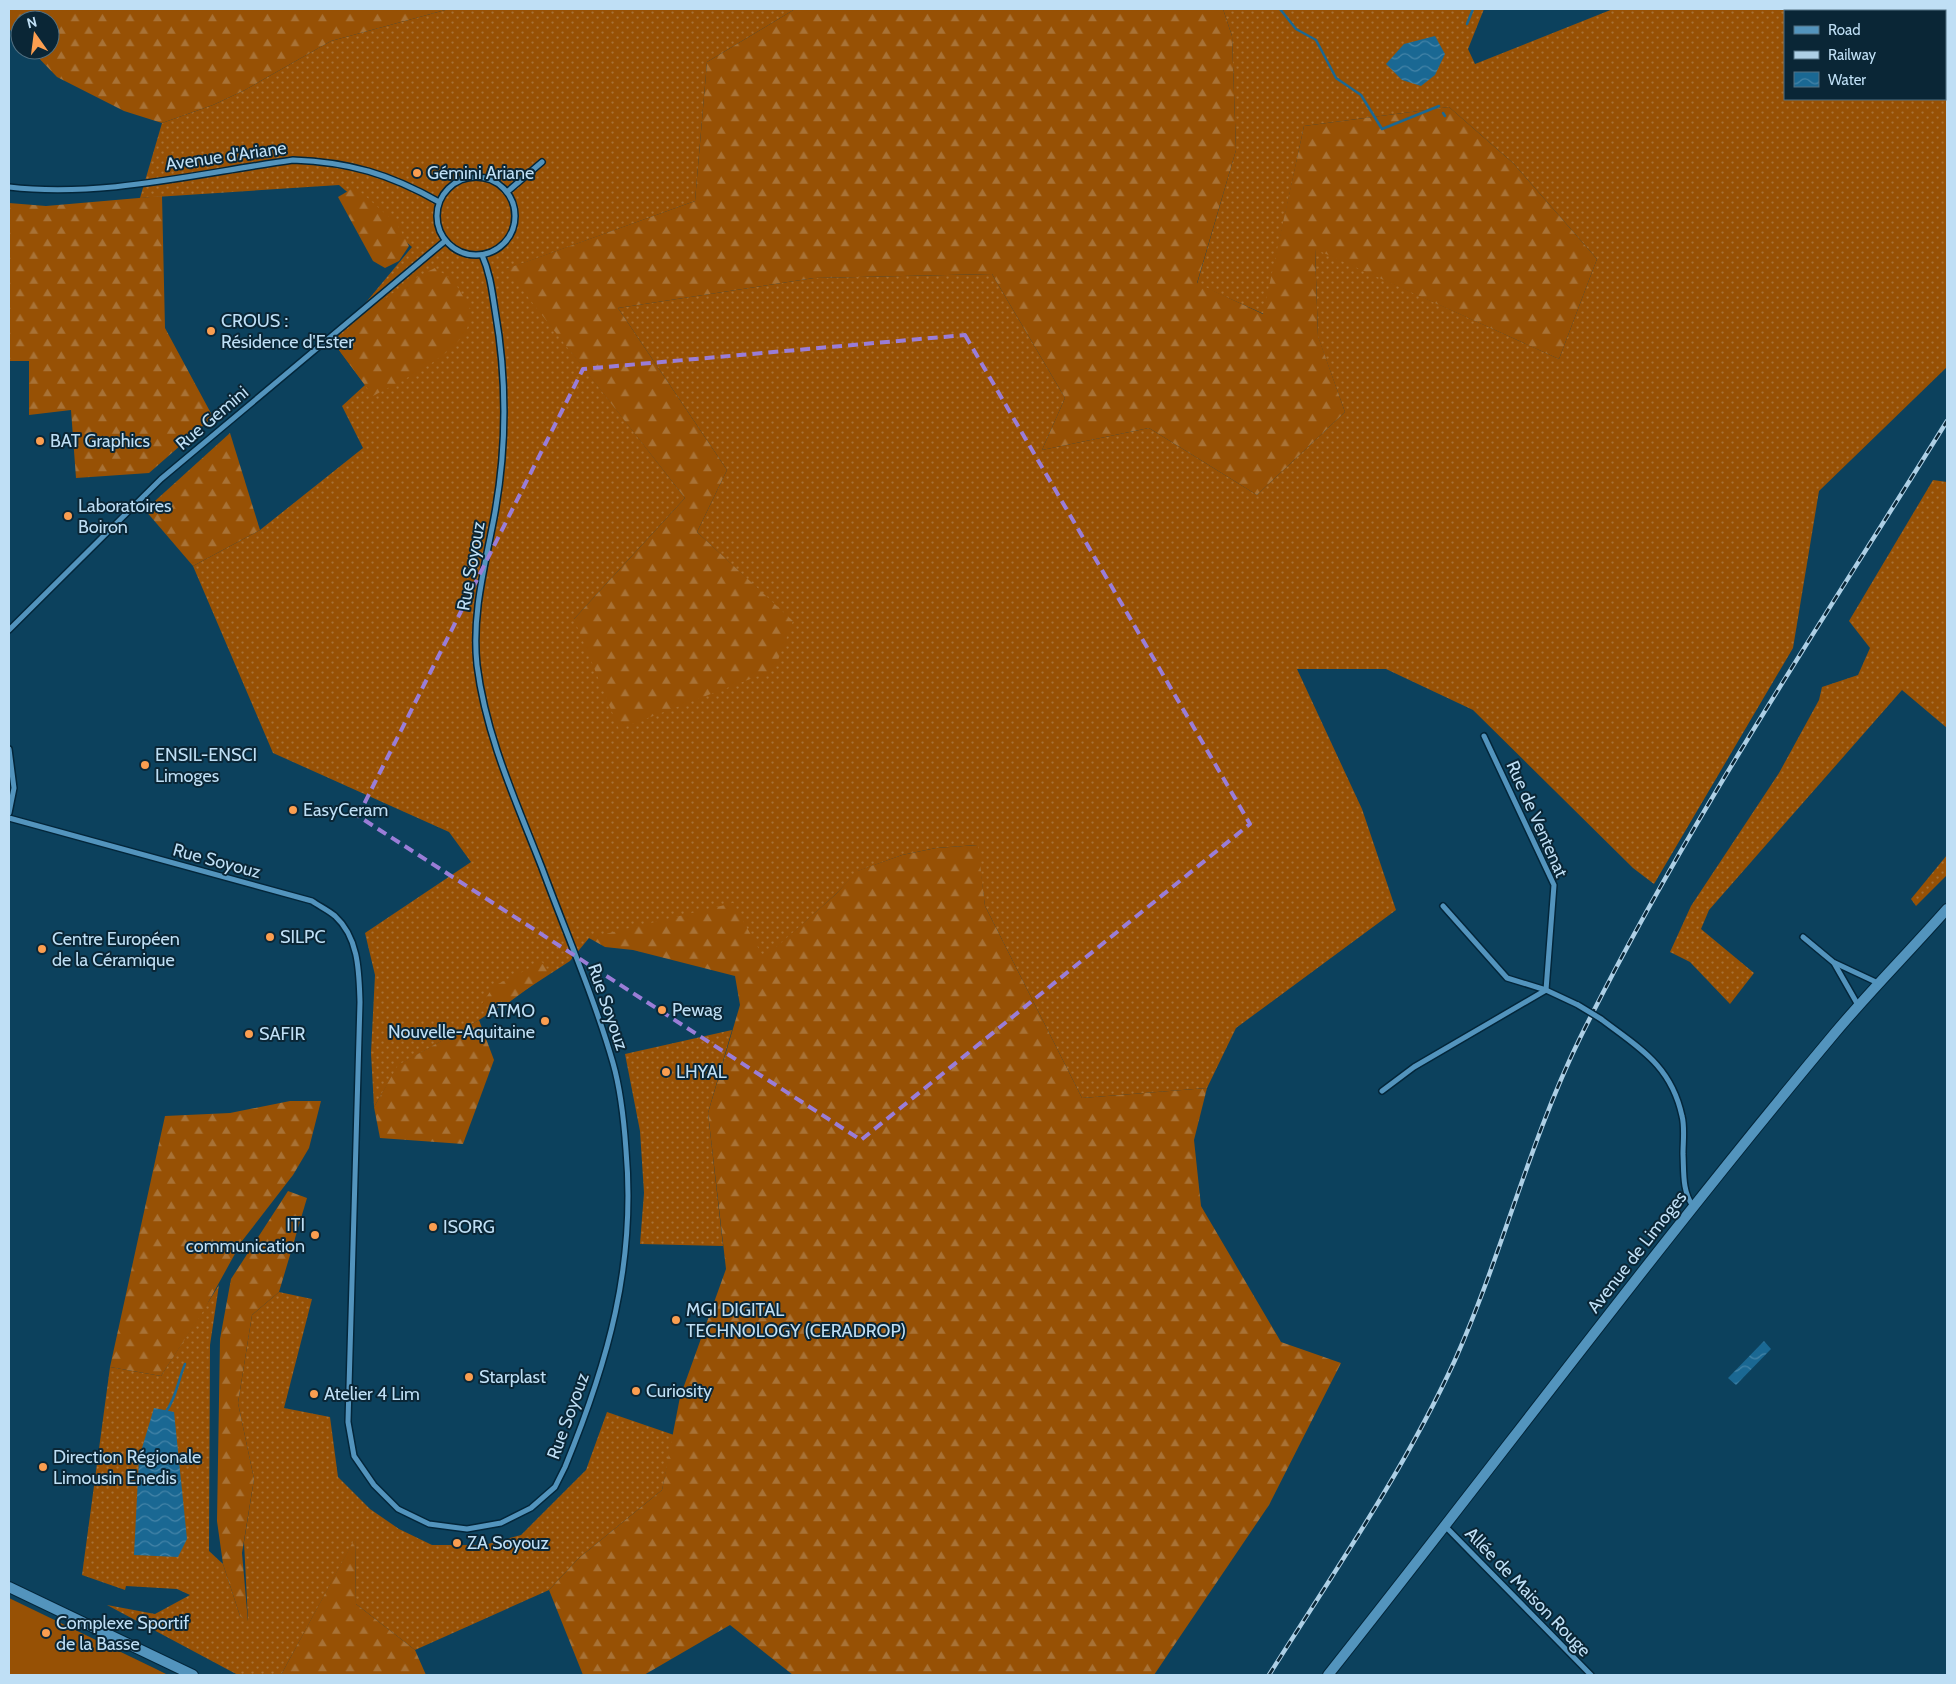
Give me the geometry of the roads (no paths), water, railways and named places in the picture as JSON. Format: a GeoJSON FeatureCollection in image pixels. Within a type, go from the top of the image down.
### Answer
{"type":"FeatureCollection","features":[{"type":"Feature","properties":{"kind":"main road","name":"Avenue de Limoges"},"geometry":{"type":"LineString","coordinates":[[1328,1675],[1446,1527],[1480,1479],[1693,1206],[1858,1006],[1947,910]]}},
{"type":"Feature","properties":{"kind":"main road"},"geometry":{"type":"LineString","coordinates":[[9,1588],[193,1675]]}},
{"type":"Feature","properties":{"kind":"street","name":"Avenue d'Ariane"},"geometry":{"type":"LineString","coordinates":[[9,187],[39,191],[82,189],[292,160],[343,164],[378,174],[439,202]]}},
{"type":"Feature","properties":{"kind":"street"},"geometry":{"type":"LineString","coordinates":[[507,192],[542,162]]}},
{"type":"Feature","properties":{"kind":"street"},"geometry":{"type":"LineString","coordinates":[[470,178],[491,180],[507,192],[515,211],[513,231],[500,248],[482,255],[462,253],[445,241],[437,222],[439,202],[451,186],[470,178]]}},
{"type":"Feature","properties":{"kind":"street","name":"Rue Gemini"},"geometry":{"type":"LineString","coordinates":[[9,630],[160,478],[445,241]]}},
{"type":"Feature","properties":{"kind":"street","name":"Rue Soyouz"},"geometry":{"type":"LineString","coordinates":[[9,818],[312,901],[336,917],[348,935],[358,959],[360,1002],[348,1422],[354,1456],[374,1485],[398,1509],[429,1524],[466,1529],[501,1523],[531,1508],[555,1486],[565,1467],[610,1340],[624,1276],[628,1230],[629,1178],[623,1114],[614,1066],[600,1021],[498,758],[483,702],[477,662],[475,622],[481,575],[501,473],[506,417],[500,340],[488,269],[482,255]]}},
{"type":"Feature","properties":{"kind":"street","name":"Rue de Ventenat"},"geometry":{"type":"LineString","coordinates":[[1484,736],[1554,886],[1546,990]]}},
{"type":"Feature","properties":{"kind":"street"},"geometry":{"type":"LineString","coordinates":[[9,750],[14,788],[9,813]]}},
{"type":"Feature","properties":{"kind":"street"},"geometry":{"type":"LineString","coordinates":[[1443,906],[1507,978],[1546,990],[1578,1005],[1601,1019],[1654,1059],[1669,1080],[1683,1116],[1684,1178],[1687,1197],[1693,1206]]}},
{"type":"Feature","properties":{"kind":"street"},"geometry":{"type":"LineString","coordinates":[[1803,937],[1833,962],[1878,983]]}},
{"type":"Feature","properties":{"kind":"street"},"geometry":{"type":"LineString","coordinates":[[1833,962],[1858,1006]]}},
{"type":"Feature","properties":{"kind":"street"},"geometry":{"type":"LineString","coordinates":[[1382,1091],[1414,1067],[1546,990]]}},
{"type":"Feature","properties":{"kind":"street","name":"Allée de Maison Rouge"},"geometry":{"type":"LineString","coordinates":[[1446,1527],[1591,1675]]}},
{"type":"Feature","properties":{"kind":"water"},"geometry":{"type":"Polygon","coordinates":[[[1435,36],[1445,54],[1435,75],[1421,86],[1402,80],[1386,64],[1404,44],[1435,36]]]}},
{"type":"Feature","properties":{"kind":"water"},"geometry":{"type":"Polygon","coordinates":[[[1764,1341],[1771,1349],[1736,1385],[1728,1378],[1764,1341]]]}},
{"type":"Feature","properties":{"kind":"water"},"geometry":{"type":"Polygon","coordinates":[[[154,1408],[174,1412],[187,1539],[178,1557],[134,1555],[139,1458],[154,1408]]]}},
{"type":"Feature","properties":{"kind":"waterway"},"geometry":{"type":"LineString","coordinates":[[1280,9],[1296,29],[1316,40],[1336,78],[1361,95],[1382,129],[1439,106]]}},
{"type":"Feature","properties":{"kind":"waterway"},"geometry":{"type":"LineString","coordinates":[[1467,24],[1473,9]]}},
{"type":"Feature","properties":{"kind":"waterway"},"geometry":{"type":"LineString","coordinates":[[165,1413],[174,1396],[185,1364]]}},
{"type":"Feature","properties":{"kind":"railway"},"geometry":{"type":"LineString","coordinates":[[1269,1675],[1391,1481],[1435,1401],[1472,1320],[1530,1158],[1562,1077],[1621,958],[1709,802],[1947,421]]}},
{"type":"Feature","properties":{"kind":"place","name":"Gémini Ariane"},"geometry":{"type":"Point","coordinates":[417,173]}},
{"type":"Feature","properties":{"kind":"place","name":"CROUS : Résidence d'Ester"},"geometry":{"type":"Point","coordinates":[211,331]}},
{"type":"Feature","properties":{"kind":"place","name":"BAT Graphics"},"geometry":{"type":"Point","coordinates":[40,441]}},
{"type":"Feature","properties":{"kind":"place","name":"Laboratoires Boiron"},"geometry":{"type":"Point","coordinates":[68,516]}},
{"type":"Feature","properties":{"kind":"place","name":"ENSIL-ENSCI Limoges"},"geometry":{"type":"Point","coordinates":[145,765]}},
{"type":"Feature","properties":{"kind":"place","name":"EasyCeram"},"geometry":{"type":"Point","coordinates":[293,810]}},
{"type":"Feature","properties":{"kind":"place","name":"SILPC"},"geometry":{"type":"Point","coordinates":[270,937]}},
{"type":"Feature","properties":{"kind":"place","name":"Centre Européen de la Céramique"},"geometry":{"type":"Point","coordinates":[42,949]}},
{"type":"Feature","properties":{"kind":"place","name":"Pewag"},"geometry":{"type":"Point","coordinates":[662,1010]}},
{"type":"Feature","properties":{"kind":"place","name":"ATMO Nouvelle-Aquitaine"},"geometry":{"type":"Point","coordinates":[545,1021]}},
{"type":"Feature","properties":{"kind":"place","name":"SAFIR"},"geometry":{"type":"Point","coordinates":[249,1034]}},
{"type":"Feature","properties":{"kind":"place","name":"LHYAL"},"geometry":{"type":"Point","coordinates":[666,1072]}},
{"type":"Feature","properties":{"kind":"place","name":"ISORG"},"geometry":{"type":"Point","coordinates":[433,1227]}},
{"type":"Feature","properties":{"kind":"place","name":"ITI communication"},"geometry":{"type":"Point","coordinates":[315,1235]}},
{"type":"Feature","properties":{"kind":"place","name":"MGI DIGITAL TECHNOLOGY (CERADROP)"},"geometry":{"type":"Point","coordinates":[676,1320]}},
{"type":"Feature","properties":{"kind":"place","name":"Starplast"},"geometry":{"type":"Point","coordinates":[469,1377]}},
{"type":"Feature","properties":{"kind":"place","name":"Curiosity"},"geometry":{"type":"Point","coordinates":[636,1391]}},
{"type":"Feature","properties":{"kind":"place","name":"Atelier 4 Lim"},"geometry":{"type":"Point","coordinates":[314,1394]}},
{"type":"Feature","properties":{"kind":"place","name":"Direction Régionale Limousin Enedis"},"geometry":{"type":"Point","coordinates":[43,1467]}},
{"type":"Feature","properties":{"kind":"place","name":"ZA Soyouz"},"geometry":{"type":"Point","coordinates":[457,1543]}},
{"type":"Feature","properties":{"kind":"place","name":"Complexe Sportif de la Basse"},"geometry":{"type":"Point","coordinates":[46,1633]}}]}
